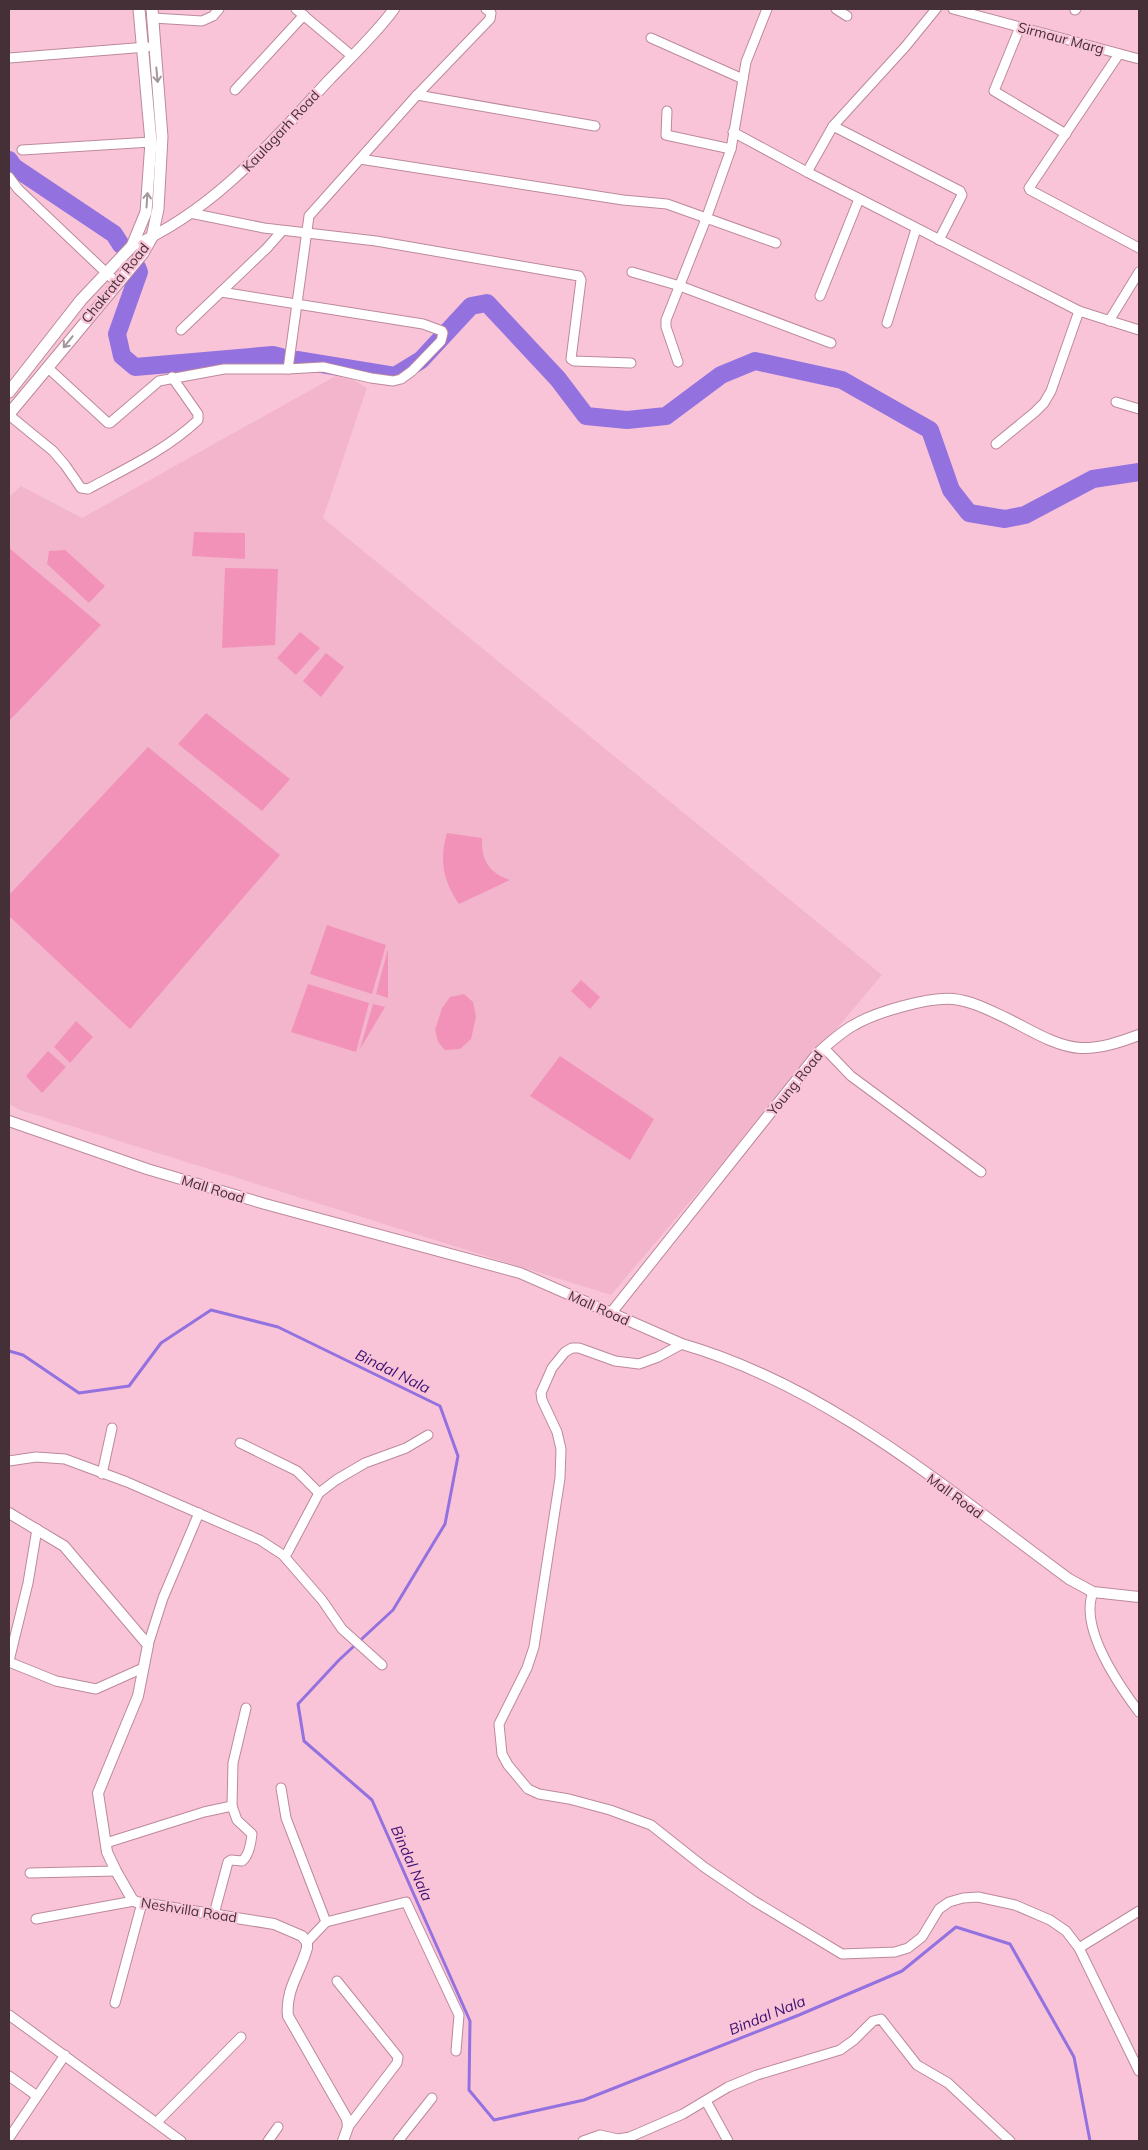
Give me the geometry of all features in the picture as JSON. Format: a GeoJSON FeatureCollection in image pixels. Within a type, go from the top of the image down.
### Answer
{"type":"FeatureCollection","features":[{"type":"Feature","properties":{"kind":"main road","name":"Chakrata Road"},"geometry":{"type":"LineString","coordinates":[[9,392],[81,300],[132,246],[146,212],[152,142],[139,9]]}},
{"type":"Feature","properties":{"kind":"main road","name":"Chakrata Road"},"geometry":{"type":"LineString","coordinates":[[9,415],[142,253],[152,237],[158,209],[162,137],[152,13]]}},
{"type":"Feature","properties":{"kind":"street"},"geometry":{"type":"LineString","coordinates":[[152,13],[202,21],[214,16],[219,9]]}},
{"type":"Feature","properties":{"kind":"street"},"geometry":{"type":"LineString","coordinates":[[296,9],[352,56]]}},
{"type":"Feature","properties":{"kind":"street","name":"Kaulagarh Road"},"geometry":{"type":"LineString","coordinates":[[132,246],[152,237],[190,213],[238,177],[394,9]]}},
{"type":"Feature","properties":{"kind":"street"},"geometry":{"type":"LineString","coordinates":[[288,369],[309,216],[417,95],[490,18],[491,13],[486,9]]}},
{"type":"Feature","properties":{"kind":"street"},"geometry":{"type":"LineString","coordinates":[[678,362],[665,324],[706,219],[730,149],[746,62],[766,9]]}},
{"type":"Feature","properties":{"kind":"street"},"geometry":{"type":"LineString","coordinates":[[836,9],[847,16]]}},
{"type":"Feature","properties":{"kind":"street"},"geometry":{"type":"LineString","coordinates":[[807,172],[833,126],[905,47],[936,9]]}},
{"type":"Feature","properties":{"kind":"street","name":"Sirmaur Marg"},"geometry":{"type":"LineString","coordinates":[[953,9],[1139,59]]}},
{"type":"Feature","properties":{"kind":"street"},"geometry":{"type":"LineString","coordinates":[[235,90],[304,15]]}},
{"type":"Feature","properties":{"kind":"street"},"geometry":{"type":"LineString","coordinates":[[1020,27],[994,91],[1066,134]]}},
{"type":"Feature","properties":{"kind":"street"},"geometry":{"type":"LineString","coordinates":[[651,38],[743,79]]}},
{"type":"Feature","properties":{"kind":"street"},"geometry":{"type":"LineString","coordinates":[[9,58],[155,46]]}},
{"type":"Feature","properties":{"kind":"street"},"geometry":{"type":"LineString","coordinates":[[1119,54],[1029,186],[1030,190],[1139,248]]}},
{"type":"Feature","properties":{"kind":"street"},"geometry":{"type":"LineString","coordinates":[[417,95],[595,126]]}},
{"type":"Feature","properties":{"kind":"street"},"geometry":{"type":"LineString","coordinates":[[667,111],[666,134],[730,149]]}},
{"type":"Feature","properties":{"kind":"street"},"geometry":{"type":"LineString","coordinates":[[833,126],[960,191],[962,195],[939,240]]}},
{"type":"Feature","properties":{"kind":"street"},"geometry":{"type":"LineString","coordinates":[[733,132],[916,229],[1079,311],[1139,330]]}},
{"type":"Feature","properties":{"kind":"street"},"geometry":{"type":"LineString","coordinates":[[22,150],[152,142]]}},
{"type":"Feature","properties":{"kind":"street"},"geometry":{"type":"LineString","coordinates":[[360,159],[623,200],[662,203],[776,242]]}},
{"type":"Feature","properties":{"kind":"street"},"geometry":{"type":"LineString","coordinates":[[9,177],[18,189],[117,283]]}},
{"type":"Feature","properties":{"kind":"street"},"geometry":{"type":"LineString","coordinates":[[820,296],[859,199]]}},
{"type":"Feature","properties":{"kind":"street"},"geometry":{"type":"LineString","coordinates":[[190,213],[282,231],[376,241],[579,276],[581,280],[571,359],[574,361],[630,363]]}},
{"type":"Feature","properties":{"kind":"street"},"geometry":{"type":"LineString","coordinates":[[887,323],[916,229]]}},
{"type":"Feature","properties":{"kind":"street"},"geometry":{"type":"LineString","coordinates":[[181,330],[267,248],[282,231]]}},
{"type":"Feature","properties":{"kind":"street"},"geometry":{"type":"LineString","coordinates":[[632,272],[680,286],[831,343]]}},
{"type":"Feature","properties":{"kind":"street"},"geometry":{"type":"LineString","coordinates":[[1109,321],[1139,272]]}},
{"type":"Feature","properties":{"kind":"street"},"geometry":{"type":"LineString","coordinates":[[47,368],[110,423],[152,385],[159,381],[172,377],[224,369],[253,367],[323,368],[393,381],[407,375],[442,338],[442,331],[423,324],[220,292]]}},
{"type":"Feature","properties":{"kind":"street"},"geometry":{"type":"LineString","coordinates":[[996,444],[1044,403],[1051,391],[1079,311]]}},
{"type":"Feature","properties":{"kind":"street"},"geometry":{"type":"LineString","coordinates":[[9,415],[53,451],[80,488],[88,489],[157,453],[180,437],[198,420],[198,414],[172,377]]}},
{"type":"Feature","properties":{"kind":"street"},"geometry":{"type":"LineString","coordinates":[[1116,402],[1139,409]]}},
{"type":"Feature","properties":{"kind":"street","name":"Young Road"},"geometry":{"type":"LineString","coordinates":[[611,1313],[824,1048],[852,1026],[866,1019],[932,999],[954,999],[980,1005],[1064,1046],[1096,1047],[1139,1035]]}},
{"type":"Feature","properties":{"kind":"street"},"geometry":{"type":"LineString","coordinates":[[824,1048],[851,1076],[981,1172]]}},
{"type":"Feature","properties":{"kind":"street","name":"Mall Road"},"geometry":{"type":"LineString","coordinates":[[9,1121],[147,1169],[256,1202],[520,1273],[682,1344],[709,1352],[781,1384],[837,1414],[903,1457],[1069,1579],[1093,1592],[1139,1597]]}},
{"type":"Feature","properties":{"kind":"street"},"geometry":{"type":"LineString","coordinates":[[682,1344],[658,1357],[639,1364],[615,1361],[579,1348],[572,1348],[565,1352],[552,1368],[541,1393],[543,1405],[557,1432],[561,1449],[560,1478],[534,1647],[527,1668],[499,1724],[502,1754],[508,1765],[528,1790],[610,1810],[651,1825],[704,1867],[754,1901],[842,1954],[895,1952],[908,1948],[922,1937],[939,1909],[949,1902],[970,1897],[1015,1905],[1050,1920],[1066,1931],[1078,1948],[1139,2071]]}},
{"type":"Feature","properties":{"kind":"street"},"geometry":{"type":"LineString","coordinates":[[102,1474],[112,1428]]}},
{"type":"Feature","properties":{"kind":"street"},"geometry":{"type":"LineString","coordinates":[[285,1557],[319,1493],[336,1480],[365,1463],[406,1448],[428,1434]]}},
{"type":"Feature","properties":{"kind":"street"},"geometry":{"type":"LineString","coordinates":[[240,1443],[297,1471],[319,1493]]}},
{"type":"Feature","properties":{"kind":"street"},"geometry":{"type":"LineString","coordinates":[[9,1461],[36,1457],[65,1459],[127,1482],[260,1540],[285,1557],[322,1600],[342,1629],[382,1665]]}},
{"type":"Feature","properties":{"kind":"street"},"geometry":{"type":"LineString","coordinates":[[9,1513],[64,1546],[148,1645]]}},
{"type":"Feature","properties":{"kind":"street"},"geometry":{"type":"LineString","coordinates":[[148,1645],[163,1598],[199,1514]]}},
{"type":"Feature","properties":{"kind":"street"},"geometry":{"type":"LineString","coordinates":[[37,1529],[28,1583],[9,1662],[56,1681],[96,1689],[143,1668]]}},
{"type":"Feature","properties":{"kind":"street"},"geometry":{"type":"LineString","coordinates":[[1093,1592],[1089,1607],[1098,1642],[1129,1699],[1139,1712]]}},
{"type":"Feature","properties":{"kind":"street","name":"Neshvilla Road"},"geometry":{"type":"LineString","coordinates":[[148,1645],[138,1696],[98,1793],[106,1843],[116,1872],[138,1902],[274,1924],[292,1930],[302,1936],[307,1942]]}},
{"type":"Feature","properties":{"kind":"street"},"geometry":{"type":"LineString","coordinates":[[214,1914],[228,1862],[231,1860],[242,1861],[246,1858],[252,1834],[238,1820],[232,1806],[233,1763],[246,1708]]}},
{"type":"Feature","properties":{"kind":"street"},"geometry":{"type":"LineString","coordinates":[[281,1788],[286,1818],[326,1922]]}},
{"type":"Feature","properties":{"kind":"street"},"geometry":{"type":"LineString","coordinates":[[106,1843],[204,1812],[232,1806]]}},
{"type":"Feature","properties":{"kind":"street"},"geometry":{"type":"LineString","coordinates":[[30,1873],[116,1872]]}},
{"type":"Feature","properties":{"kind":"street"},"geometry":{"type":"LineString","coordinates":[[36,1919],[138,1902],[115,2003]]}},
{"type":"Feature","properties":{"kind":"street"},"geometry":{"type":"LineString","coordinates":[[348,2126],[347,2119],[288,2016],[288,1997],[305,1953],[307,1942],[326,1922],[406,1902],[459,2015],[456,2051]]}},
{"type":"Feature","properties":{"kind":"street"},"geometry":{"type":"LineString","coordinates":[[1078,1948],[1139,1911]]}},
{"type":"Feature","properties":{"kind":"street"},"geometry":{"type":"LineString","coordinates":[[337,1981],[398,2057],[397,2063],[348,2126],[343,2141]]}},
{"type":"Feature","properties":{"kind":"street"},"geometry":{"type":"LineString","coordinates":[[9,2015],[181,2141]]}},
{"type":"Feature","properties":{"kind":"street"},"geometry":{"type":"LineString","coordinates":[[583,2141],[600,2134],[624,2139],[683,2114],[728,2087],[757,2075],[840,2050],[878,2018],[881,2019],[917,2065],[948,2083],[1010,2141]]}},
{"type":"Feature","properties":{"kind":"street"},"geometry":{"type":"LineString","coordinates":[[157,2122],[241,2037]]}},
{"type":"Feature","properties":{"kind":"street"},"geometry":{"type":"LineString","coordinates":[[13,2141],[9,2138],[65,2055]]}},
{"type":"Feature","properties":{"kind":"street"},"geometry":{"type":"LineString","coordinates":[[9,2076],[37,2096]]}},
{"type":"Feature","properties":{"kind":"street"},"geometry":{"type":"LineString","coordinates":[[398,2141],[432,2098]]}},
{"type":"Feature","properties":{"kind":"street"},"geometry":{"type":"LineString","coordinates":[[706,2101],[728,2141]]}},
{"type":"Feature","properties":{"kind":"street"},"geometry":{"type":"LineString","coordinates":[[268,2141],[278,2127]]}},
{"type":"Feature","properties":{"kind":"shaded area"},"geometry":{"type":"Polygon","coordinates":[[[341,373],[367,388],[323,518],[882,975],[611,1295],[20,1110],[9,1104],[9,497],[21,486],[82,518],[341,373]]]}},
{"type":"Feature","properties":{"kind":"shaded area"},"geometry":{"type":"Polygon","coordinates":[[[194,532],[245,533],[245,559],[192,556],[194,532]]]}},
{"type":"Feature","properties":{"kind":"shaded area"},"geometry":{"type":"Polygon","coordinates":[[[9,548],[101,625],[9,721],[9,548]]]}},
{"type":"Feature","properties":{"kind":"shaded area"},"geometry":{"type":"Polygon","coordinates":[[[65,550],[105,586],[89,603],[47,564],[49,551],[65,550]]]}},
{"type":"Feature","properties":{"kind":"shaded area"},"geometry":{"type":"Polygon","coordinates":[[[225,568],[278,569],[275,645],[222,648],[225,568]]]}},
{"type":"Feature","properties":{"kind":"shaded area"},"geometry":{"type":"Polygon","coordinates":[[[300,632],[320,648],[296,675],[277,658],[300,632]]]}},
{"type":"Feature","properties":{"kind":"shaded area"},"geometry":{"type":"Polygon","coordinates":[[[326,653],[344,667],[321,697],[303,681],[326,653]]]}},
{"type":"Feature","properties":{"kind":"shaded area"},"geometry":{"type":"Polygon","coordinates":[[[206,713],[290,779],[262,811],[178,744],[206,713]]]}},
{"type":"Feature","properties":{"kind":"shaded area"},"geometry":{"type":"Polygon","coordinates":[[[148,747],[280,855],[130,1029],[9,916],[9,895],[148,747]]]}},
{"type":"Feature","properties":{"kind":"shaded area"},"geometry":{"type":"Polygon","coordinates":[[[447,833],[482,838],[483,853],[488,865],[497,874],[510,880],[459,904],[449,887],[444,870],[443,852],[447,833]]]}},
{"type":"Feature","properties":{"kind":"shaded area"},"geometry":{"type":"Polygon","coordinates":[[[327,925],[386,945],[372,994],[310,974],[327,925]]]}},
{"type":"Feature","properties":{"kind":"shaded area"},"geometry":{"type":"Polygon","coordinates":[[[388,949],[388,998],[376,994],[388,949]]]}},
{"type":"Feature","properties":{"kind":"shaded area"},"geometry":{"type":"Polygon","coordinates":[[[581,980],[600,997],[590,1009],[571,991],[581,980]]]}},
{"type":"Feature","properties":{"kind":"shaded area"},"geometry":{"type":"Polygon","coordinates":[[[308,984],[369,1003],[356,1052],[291,1032],[308,984]]]}},
{"type":"Feature","properties":{"kind":"shaded area"},"geometry":{"type":"Polygon","coordinates":[[[464,994],[473,1002],[476,1017],[471,1039],[460,1049],[445,1050],[438,1042],[435,1030],[442,1008],[450,997],[464,994]]]}},
{"type":"Feature","properties":{"kind":"shaded area"},"geometry":{"type":"Polygon","coordinates":[[[373,1004],[385,1007],[360,1049],[373,1004]]]}},
{"type":"Feature","properties":{"kind":"shaded area"},"geometry":{"type":"Polygon","coordinates":[[[76,1021],[93,1037],[70,1063],[54,1047],[76,1021]]]}},
{"type":"Feature","properties":{"kind":"shaded area"},"geometry":{"type":"Polygon","coordinates":[[[48,1051],[66,1067],[42,1093],[26,1076],[48,1051]]]}},
{"type":"Feature","properties":{"kind":"shaded area"},"geometry":{"type":"Polygon","coordinates":[[[560,1056],[654,1119],[630,1160],[530,1096],[560,1056]]]}},
{"type":"Feature","properties":{"kind":"waterway"},"geometry":{"type":"LineString","coordinates":[[9,160],[14,167],[114,234],[121,245]]}},
{"type":"Feature","properties":{"kind":"waterway"},"geometry":{"type":"LineString","coordinates":[[137,267],[139,272],[117,334],[122,356],[135,367],[273,355],[281,357]]}},
{"type":"Feature","properties":{"kind":"waterway"},"geometry":{"type":"LineString","coordinates":[[297,360],[395,376],[421,360],[471,306],[487,303],[558,379],[586,416],[627,420],[666,416],[721,375],[755,361],[842,380],[930,430],[951,490],[969,513],[1005,519],[1025,515],[1093,479],[1139,472]]}},
{"type":"Feature","properties":{"kind":"waterway","name":"Bindal Nala"},"geometry":{"type":"LineString","coordinates":[[9,1351],[23,1355],[79,1393],[129,1386],[161,1343],[211,1310],[278,1327],[440,1406],[458,1456],[445,1524],[393,1610],[339,1660],[298,1704],[304,1741],[372,1800],[470,2021],[469,2090],[494,2120],[584,2100],[799,2015],[902,1971],[956,1927],[1010,1944],[1074,2057],[1090,2141]]}}]}
